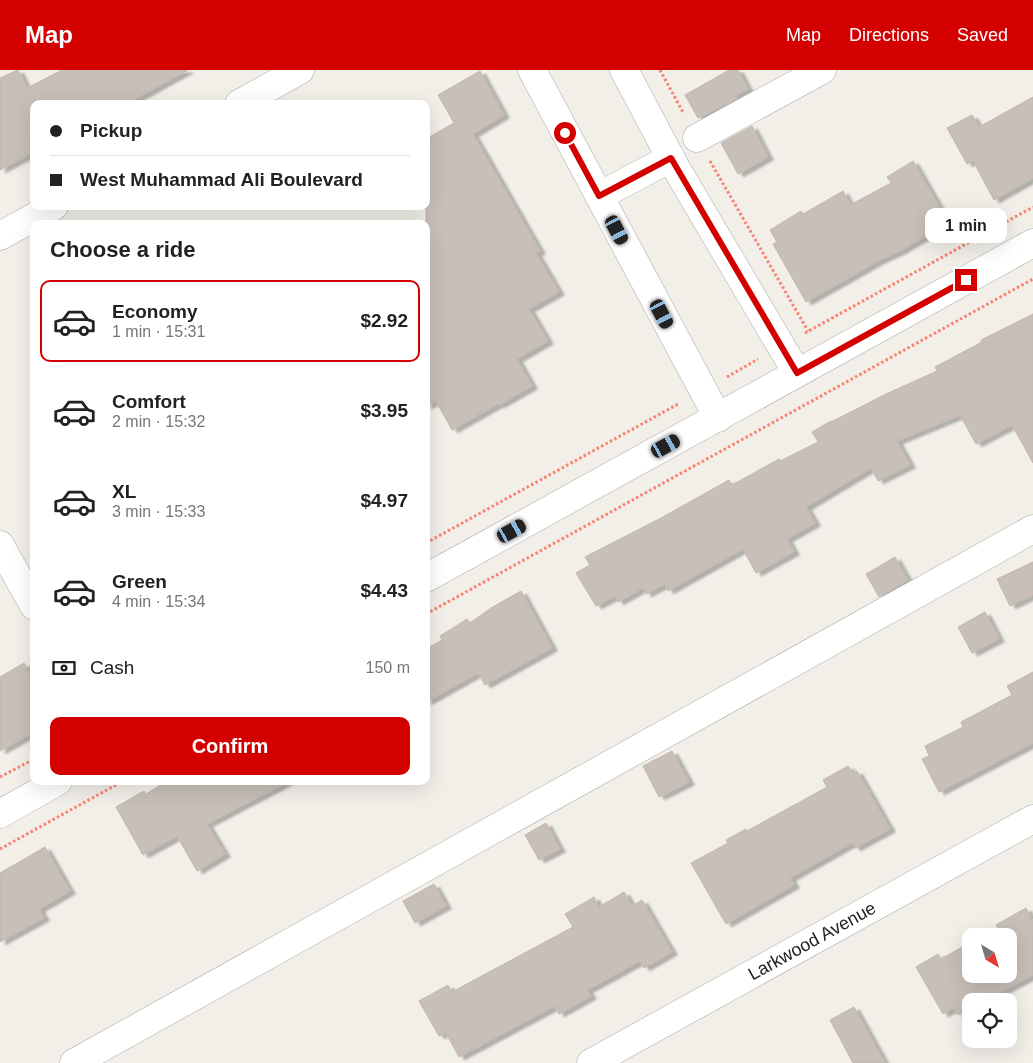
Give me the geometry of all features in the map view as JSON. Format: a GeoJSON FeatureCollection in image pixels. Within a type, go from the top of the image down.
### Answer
{"type":"FeatureCollection","features":[{"type":"Feature","properties":{"kind":"street"},"geometry":{"type":"LineString","coordinates":[[246,100],[300,70]]}},
{"type":"Feature","properties":{"kind":"street"},"geometry":{"type":"LineString","coordinates":[[532,70],[718,418]]}},
{"type":"Feature","properties":{"kind":"street"},"geometry":{"type":"LineString","coordinates":[[624,70],[671,158],[797,373]]}},
{"type":"Feature","properties":{"kind":"street"},"geometry":{"type":"LineString","coordinates":[[697,138],[822,70]]}},
{"type":"Feature","properties":{"kind":"street"},"geometry":{"type":"LineString","coordinates":[[599,196],[671,158]]}},
{"type":"Feature","properties":{"kind":"street"},"geometry":{"type":"LineString","coordinates":[[0,236],[47,210]]}},
{"type":"Feature","properties":{"kind":"street"},"geometry":{"type":"LineString","coordinates":[[430,576],[1033,243]]}},
{"type":"Feature","properties":{"kind":"street"},"geometry":{"type":"LineString","coordinates":[[74,1063],[1033,529]]}},
{"type":"Feature","properties":{"kind":"street"},"geometry":{"type":"LineString","coordinates":[[0,545],[30,599]]}},
{"type":"Feature","properties":{"kind":"street"},"geometry":{"type":"LineString","coordinates":[[0,814],[51,785]]}},
{"type":"Feature","properties":{"kind":"street","name":"Larkwood Avenue"},"geometry":{"type":"LineString","coordinates":[[591,1063],[1033,819]]}},
{"type":"Feature","properties":{"kind":"path"},"geometry":{"type":"LineString","coordinates":[[660,70],[808,331]]}},
{"type":"Feature","properties":{"kind":"path"},"geometry":{"type":"LineString","coordinates":[[430,541],[1033,207]]}},
{"type":"Feature","properties":{"kind":"path"},"geometry":{"type":"LineString","coordinates":[[430,612],[1033,279]]}},
{"type":"Feature","properties":{"kind":"path"},"geometry":{"type":"LineString","coordinates":[[0,777],[30,761]]}},
{"type":"Feature","properties":{"kind":"path"},"geometry":{"type":"LineString","coordinates":[[0,849],[116,785]]}},
{"type":"Feature","properties":{"kind":"building"},"geometry":{"type":"Polygon","coordinates":[[[18,70],[27,88],[62,70],[188,70],[133,100],[30,100],[30,154],[0,170],[0,78],[18,70]]]}},
{"type":"Feature","properties":{"kind":"building"},"geometry":{"type":"Polygon","coordinates":[[[729,70],[738,70],[748,89],[735,96],[737,99],[698,118],[685,95],[729,70]]]}},
{"type":"Feature","properties":{"kind":"building"},"geometry":{"type":"Polygon","coordinates":[[[480,71],[504,115],[473,134],[540,251],[536,253],[559,292],[529,309],[548,341],[517,359],[532,386],[452,430],[436,401],[430,404],[430,220],[426,220],[426,210],[430,210],[430,137],[454,123],[438,95],[480,71]]]}},
{"type":"Feature","properties":{"kind":"building"},"geometry":{"type":"Polygon","coordinates":[[[1033,97],[1033,178],[994,200],[973,161],[967,164],[947,128],[972,115],[979,127],[1033,97]]]}},
{"type":"Feature","properties":{"kind":"building"},"geometry":{"type":"Polygon","coordinates":[[[752,126],[768,157],[738,174],[721,143],[752,126]]]}},
{"type":"Feature","properties":{"kind":"building"},"geometry":{"type":"Polygon","coordinates":[[[913,161],[944,215],[942,217],[946,224],[806,302],[773,244],[777,242],[770,230],[801,211],[803,214],[843,191],[850,205],[891,183],[887,177],[913,161]]]}},
{"type":"Feature","properties":{"kind":"building"},"geometry":{"type":"Polygon","coordinates":[[[1033,314],[1033,463],[1012,425],[976,444],[960,415],[897,441],[910,465],[878,481],[871,468],[806,507],[815,523],[787,539],[794,552],[756,573],[743,549],[668,591],[665,584],[646,594],[643,588],[618,602],[615,596],[596,606],[576,573],[590,565],[585,557],[729,480],[732,485],[779,459],[780,461],[818,442],[812,432],[886,394],[937,371],[935,367],[982,342],[981,340],[1033,314]]]}},
{"type":"Feature","properties":{"kind":"building"},"geometry":{"type":"Polygon","coordinates":[[[895,557],[908,580],[879,597],[866,574],[895,557]]]}},
{"type":"Feature","properties":{"kind":"building"},"geometry":{"type":"Polygon","coordinates":[[[1033,562],[1033,595],[1010,606],[997,579],[1033,562]]]}},
{"type":"Feature","properties":{"kind":"building"},"geometry":{"type":"Polygon","coordinates":[[[521,591],[552,648],[485,685],[478,673],[430,700],[430,647],[442,640],[440,636],[467,619],[470,623],[491,608],[521,591]]]}},
{"type":"Feature","properties":{"kind":"building"},"geometry":{"type":"Polygon","coordinates":[[[985,612],[999,639],[972,653],[958,627],[985,612]]]}},
{"type":"Feature","properties":{"kind":"building"},"geometry":{"type":"Polygon","coordinates":[[[24,663],[30,674],[30,734],[0,751],[0,677],[24,663]]]}},
{"type":"Feature","properties":{"kind":"building"},"geometry":{"type":"Polygon","coordinates":[[[1033,672],[1033,743],[939,792],[922,759],[929,756],[925,746],[963,727],[961,722],[1012,695],[1007,686],[1033,672]]]}},
{"type":"Feature","properties":{"kind":"building"},"geometry":{"type":"Polygon","coordinates":[[[672,751],[689,782],[659,797],[643,766],[672,751]]]}},
{"type":"Feature","properties":{"kind":"building"},"geometry":{"type":"Polygon","coordinates":[[[848,766],[853,773],[857,771],[890,829],[855,848],[852,843],[790,878],[794,885],[726,924],[691,863],[728,843],[726,840],[746,829],[747,831],[827,787],[823,780],[848,766]]]}},
{"type":"Feature","properties":{"kind":"building"},"geometry":{"type":"Polygon","coordinates":[[[161,785],[281,785],[207,824],[225,854],[197,871],[177,836],[143,855],[116,807],[144,791],[146,794],[161,785]]]}},
{"type":"Feature","properties":{"kind":"building"},"geometry":{"type":"Polygon","coordinates":[[[546,823],[560,849],[539,860],[525,835],[546,823]]]}},
{"type":"Feature","properties":{"kind":"building"},"geometry":{"type":"Polygon","coordinates":[[[45,847],[70,891],[39,909],[44,918],[0,942],[0,873],[45,847]]]}},
{"type":"Feature","properties":{"kind":"building"},"geometry":{"type":"Polygon","coordinates":[[[434,884],[446,906],[415,923],[403,901],[434,884]]]}},
{"type":"Feature","properties":{"kind":"building"},"geometry":{"type":"Polygon","coordinates":[[[624,892],[632,906],[642,900],[672,952],[644,968],[640,961],[587,990],[591,996],[559,1014],[555,1006],[459,1057],[446,1033],[439,1036],[419,1001],[448,985],[452,992],[573,927],[565,914],[594,897],[599,907],[624,892]]]}},
{"type":"Feature","properties":{"kind":"building"},"geometry":{"type":"Polygon","coordinates":[[[1026,908],[1033,922],[1033,975],[998,993],[962,993],[962,1013],[958,1015],[954,1008],[943,1014],[916,967],[938,954],[941,959],[962,947],[962,983],[1018,982],[1018,928],[998,928],[996,925],[1026,908]]]}},
{"type":"Feature","properties":{"kind":"building"},"geometry":{"type":"Polygon","coordinates":[[[854,1007],[885,1063],[853,1063],[830,1020],[854,1007]]]}},
{"type":"Feature","properties":{"kind":"route"},"geometry":{"type":"LineString","coordinates":[[565,133],[599,196],[671,158],[797,373],[966,280]]}}]}
